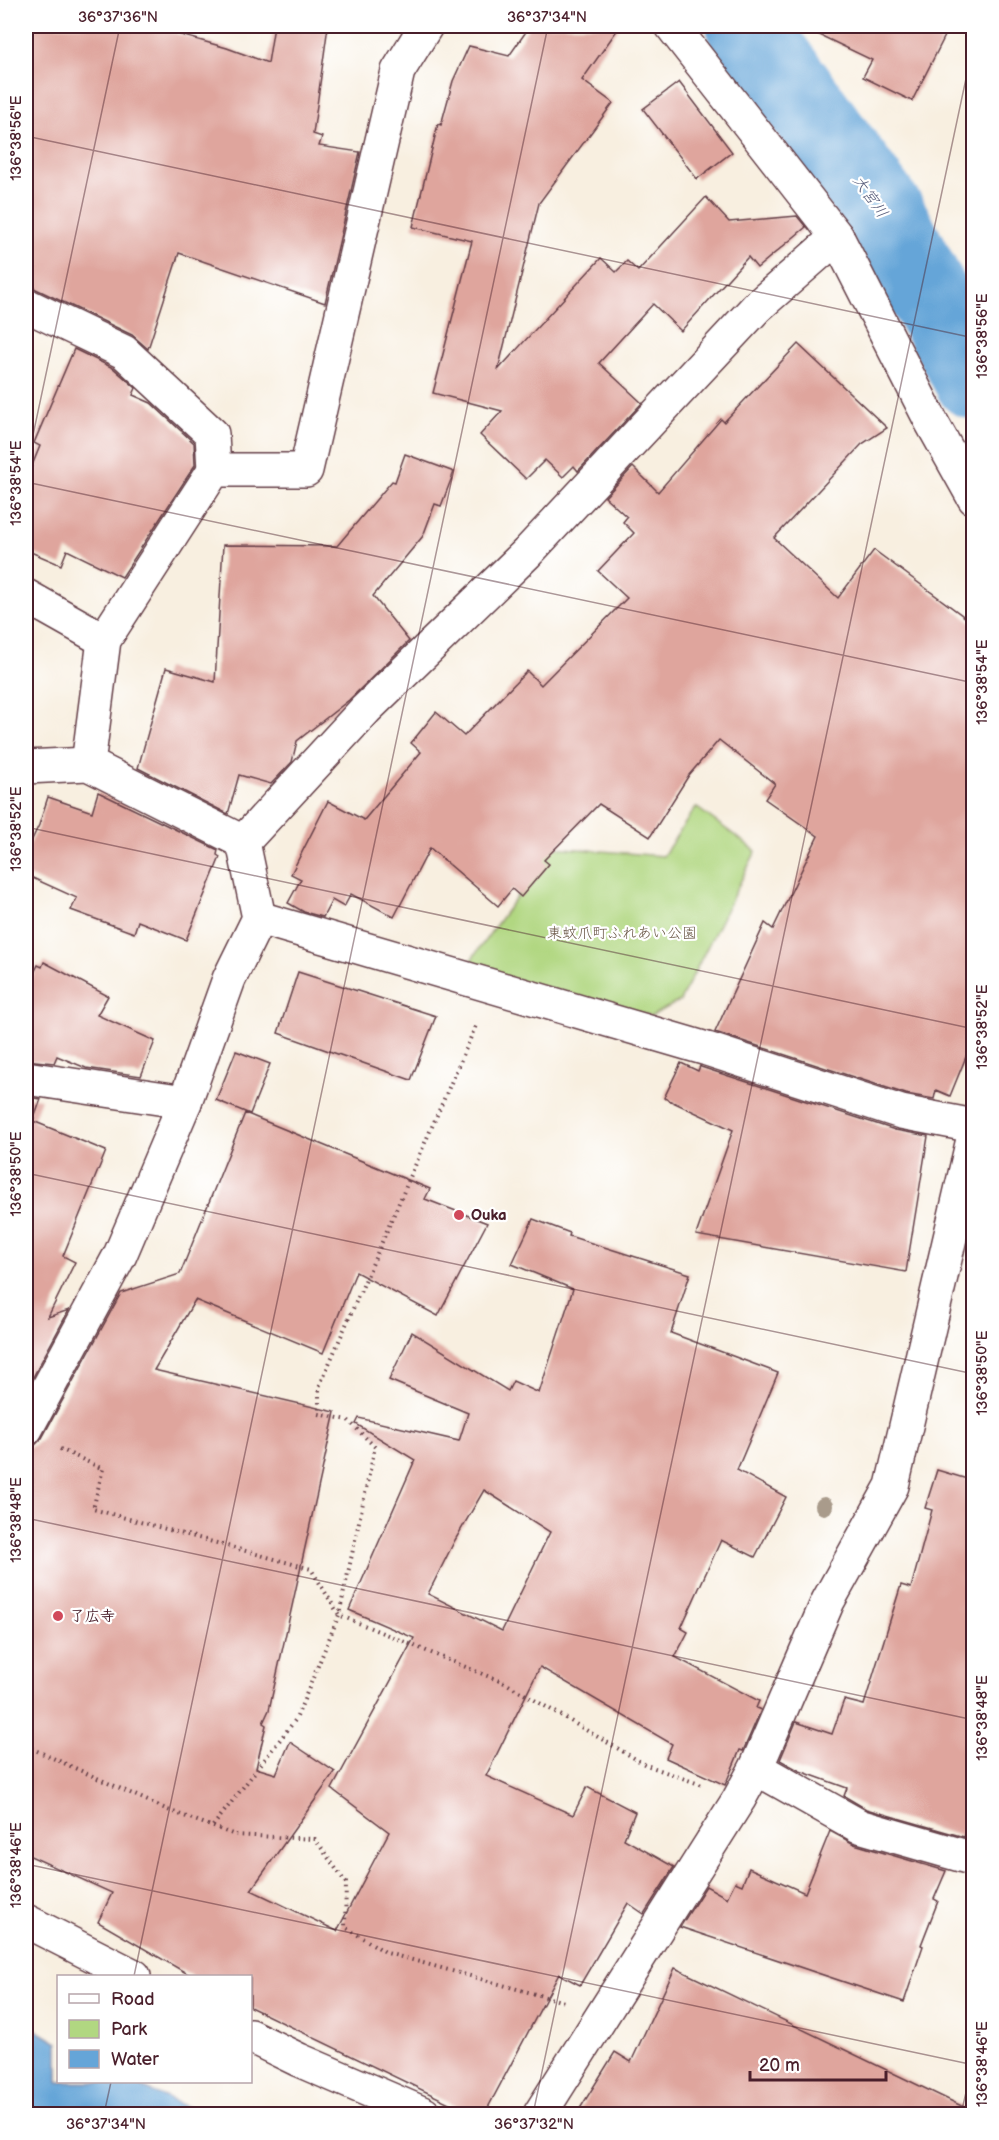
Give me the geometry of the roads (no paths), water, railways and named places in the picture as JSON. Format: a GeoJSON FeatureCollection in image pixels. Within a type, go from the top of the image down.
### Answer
{"type":"FeatureCollection","features":[{"type":"Feature","properties":{"kind":"street"},"geometry":{"type":"LineString","coordinates":[[214,470],[306,470],[398,71],[426,26]]}},
{"type":"Feature","properties":{"kind":"street"},"geometry":{"type":"LineString","coordinates":[[672,26],[837,237],[932,423],[974,498]]}},
{"type":"Feature","properties":{"kind":"street"},"geometry":{"type":"LineString","coordinates":[[243,842],[366,709],[527,553],[757,307],[837,237]]}},
{"type":"Feature","properties":{"kind":"street"},"geometry":{"type":"LineString","coordinates":[[26,304],[124,352],[212,434],[214,470],[104,640],[88,764]]}},
{"type":"Feature","properties":{"kind":"street"},"geometry":{"type":"LineString","coordinates":[[26,596],[104,640]]}},
{"type":"Feature","properties":{"kind":"street"},"geometry":{"type":"LineString","coordinates":[[26,767],[88,764],[243,842]]}},
{"type":"Feature","properties":{"kind":"street"},"geometry":{"type":"LineString","coordinates":[[26,1429],[120,1255],[185,1102],[229,979],[259,918],[243,842]]}},
{"type":"Feature","properties":{"kind":"street"},"geometry":{"type":"LineString","coordinates":[[259,918],[706,1049],[901,1112],[974,1126]]}},
{"type":"Feature","properties":{"kind":"street"},"geometry":{"type":"LineString","coordinates":[[26,1078],[185,1102]]}},
{"type":"Feature","properties":{"kind":"street"},"geometry":{"type":"LineString","coordinates":[[540,2115],[739,1799],[756,1768],[828,1601],[892,1486],[974,1135]]}},
{"type":"Feature","properties":{"kind":"street"},"geometry":{"type":"LineString","coordinates":[[756,1768],[859,1826],[974,1859]]}},
{"type":"Feature","properties":{"kind":"street"},"geometry":{"type":"LineString","coordinates":[[26,1921],[130,1975]]}},
{"type":"Feature","properties":{"kind":"street"},"geometry":{"type":"LineString","coordinates":[[252,2037],[299,2061],[424,2115]]}},
{"type":"Feature","properties":{"kind":"water"},"geometry":{"type":"Polygon","coordinates":[[[26,2024],[57,2042],[57,2083],[133,2083],[203,2114],[26,2114],[26,2024]]]}},
{"type":"Feature","properties":{"kind":"waterway","name":"大宮川"},"geometry":{"type":"LineString","coordinates":[[747,26],[885,214],[974,379]]}},
{"type":"Feature","properties":{"kind":"place","name":"Ouka"},"geometry":{"type":"Point","coordinates":[459,1215]}},
{"type":"Feature","properties":{"kind":"place","name":"了広寺"},"geometry":{"type":"Point","coordinates":[58,1616]}},
{"type":"Feature","properties":{"kind":"park label","name":"東蚊爪町ふれあい公園"},"geometry":{"type":"Point","coordinates":[622,933]}}]}
